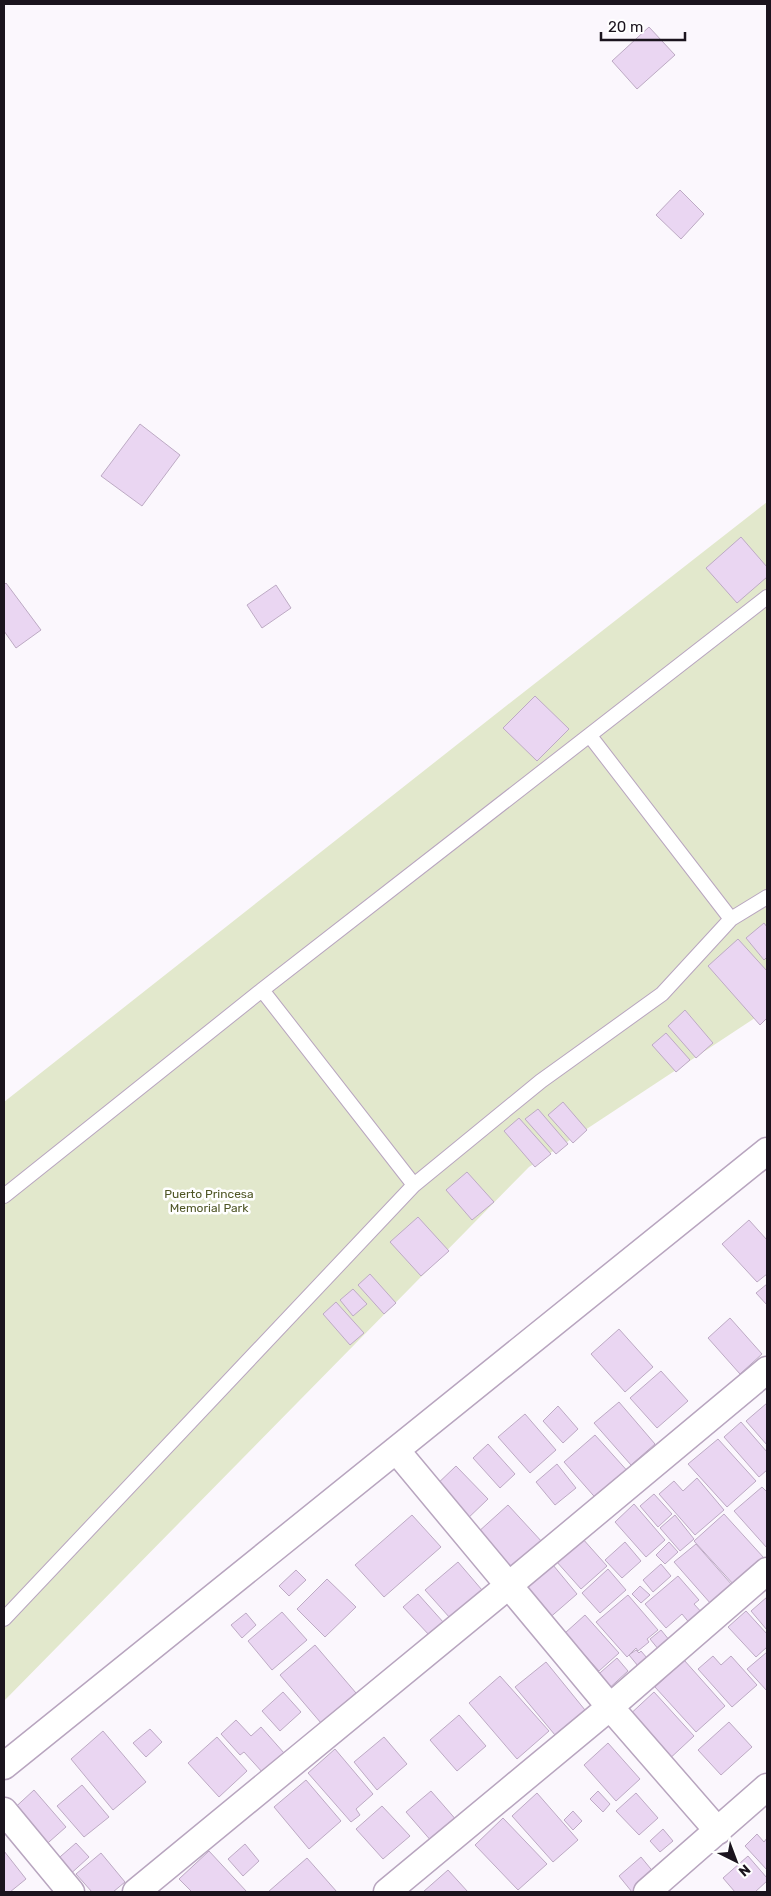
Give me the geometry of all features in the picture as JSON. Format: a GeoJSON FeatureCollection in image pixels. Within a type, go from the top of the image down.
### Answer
{"type":"FeatureCollection","features":[{"type":"Feature","properties":{"kind":"street"},"geometry":{"type":"LineString","coordinates":[[4,1766],[767,1151]]}},
{"type":"Feature","properties":{"kind":"street"},"geometry":{"type":"LineString","coordinates":[[136,1892],[767,1370]]}},
{"type":"Feature","properties":{"kind":"street"},"geometry":{"type":"LineString","coordinates":[[396,1450],[610,1707],[718,1830]]}},
{"type":"Feature","properties":{"kind":"street"},"geometry":{"type":"LineString","coordinates":[[387,1892],[610,1707],[767,1571]]}},
{"type":"Feature","properties":{"kind":"street"},"geometry":{"type":"LineString","coordinates":[[647,1892],[767,1787]]}},
{"type":"Feature","properties":{"kind":"street"},"geometry":{"type":"LineString","coordinates":[[4,1811],[71,1892]]}},
{"type":"Feature","properties":{"kind":"lane"},"geometry":{"type":"LineString","coordinates":[[4,1196],[262,990],[590,736],[767,596]]}},
{"type":"Feature","properties":{"kind":"lane"},"geometry":{"type":"LineString","coordinates":[[590,736],[731,919]]}},
{"type":"Feature","properties":{"kind":"lane"},"geometry":{"type":"LineString","coordinates":[[4,1619],[414,1186],[541,1081],[662,994],[731,919],[767,897]]}},
{"type":"Feature","properties":{"kind":"lane"},"geometry":{"type":"LineString","coordinates":[[262,990],[414,1186]]}},
{"type":"Feature","properties":{"kind":"green space","name":"Puerto Princesa Memorial Park"},"geometry":{"type":"Polygon","coordinates":[[[767,502],[767,1010],[529,1167],[4,1701],[4,1102],[767,502]]]}},
{"type":"Feature","properties":{"kind":"building"},"geometry":{"type":"Polygon","coordinates":[[[649,27],[675,55],[637,89],[612,61],[649,27]]]}},
{"type":"Feature","properties":{"kind":"building"},"geometry":{"type":"Polygon","coordinates":[[[680,190],[704,214],[681,239],[656,215],[680,190]]]}},
{"type":"Feature","properties":{"kind":"building"},"geometry":{"type":"Polygon","coordinates":[[[140,424],[180,455],[142,506],[101,476],[140,424]]]}},
{"type":"Feature","properties":{"kind":"building"},"geometry":{"type":"Polygon","coordinates":[[[741,537],[767,567],[767,577],[737,603],[706,568],[741,537]]]}},
{"type":"Feature","properties":{"kind":"building"},"geometry":{"type":"Polygon","coordinates":[[[6,583],[41,630],[16,648],[4,631],[4,585],[6,583]]]}},
{"type":"Feature","properties":{"kind":"building"},"geometry":{"type":"Polygon","coordinates":[[[276,585],[291,608],[262,628],[247,605],[276,585]]]}},
{"type":"Feature","properties":{"kind":"building"},"geometry":{"type":"Polygon","coordinates":[[[535,696],[569,729],[537,761],[503,728],[535,696]]]}},
{"type":"Feature","properties":{"kind":"building"},"geometry":{"type":"Polygon","coordinates":[[[764,923],[767,927],[767,957],[764,960],[746,938],[764,923]]]}},
{"type":"Feature","properties":{"kind":"building"},"geometry":{"type":"Polygon","coordinates":[[[738,939],[767,971],[767,1018],[760,1025],[708,966],[738,939]]]}},
{"type":"Feature","properties":{"kind":"building"},"geometry":{"type":"Polygon","coordinates":[[[685,1010],[713,1043],[696,1058],[668,1026],[685,1010]]]}},
{"type":"Feature","properties":{"kind":"building"},"geometry":{"type":"Polygon","coordinates":[[[666,1033],[690,1060],[676,1072],[652,1045],[666,1033]]]}},
{"type":"Feature","properties":{"kind":"building"},"geometry":{"type":"Polygon","coordinates":[[[563,1102],[587,1130],[573,1143],[548,1115],[563,1102]]]}},
{"type":"Feature","properties":{"kind":"building"},"geometry":{"type":"Polygon","coordinates":[[[538,1109],[568,1144],[556,1154],[525,1119],[538,1109]]]}},
{"type":"Feature","properties":{"kind":"building"},"geometry":{"type":"Polygon","coordinates":[[[519,1118],[551,1154],[535,1167],[504,1131],[519,1118]]]}},
{"type":"Feature","properties":{"kind":"building"},"geometry":{"type":"Polygon","coordinates":[[[467,1172],[494,1202],[472,1220],[446,1190],[467,1172]]]}},
{"type":"Feature","properties":{"kind":"building"},"geometry":{"type":"Polygon","coordinates":[[[418,1217],[449,1251],[421,1276],[390,1242],[418,1217]]]}},
{"type":"Feature","properties":{"kind":"building"},"geometry":{"type":"Polygon","coordinates":[[[749,1220],[767,1240],[767,1274],[757,1282],[722,1244],[749,1220]]]}},
{"type":"Feature","properties":{"kind":"building"},"geometry":{"type":"Polygon","coordinates":[[[370,1274],[396,1303],[384,1314],[358,1285],[370,1274]]]}},
{"type":"Feature","properties":{"kind":"building"},"geometry":{"type":"Polygon","coordinates":[[[767,1284],[767,1305],[756,1293],[767,1284]]]}},
{"type":"Feature","properties":{"kind":"building"},"geometry":{"type":"Polygon","coordinates":[[[353,1289],[367,1304],[353,1316],[340,1300],[353,1289]]]}},
{"type":"Feature","properties":{"kind":"building"},"geometry":{"type":"Polygon","coordinates":[[[336,1302],[364,1333],[350,1345],[323,1314],[336,1302]]]}},
{"type":"Feature","properties":{"kind":"building"},"geometry":{"type":"Polygon","coordinates":[[[730,1318],[762,1354],[740,1374],[708,1338],[730,1318]]]}},
{"type":"Feature","properties":{"kind":"building"},"geometry":{"type":"Polygon","coordinates":[[[619,1329],[653,1367],[625,1392],[591,1354],[619,1329]]]}},
{"type":"Feature","properties":{"kind":"building"},"geometry":{"type":"Polygon","coordinates":[[[661,1371],[688,1401],[657,1428],[630,1398],[661,1371]]]}},
{"type":"Feature","properties":{"kind":"building"},"geometry":{"type":"Polygon","coordinates":[[[619,1402],[655,1444],[631,1465],[594,1423],[619,1402]]]}},
{"type":"Feature","properties":{"kind":"building"},"geometry":{"type":"Polygon","coordinates":[[[767,1403],[767,1445],[746,1421],[767,1403]]]}},
{"type":"Feature","properties":{"kind":"building"},"geometry":{"type":"Polygon","coordinates":[[[558,1406],[578,1429],[563,1443],[543,1421],[558,1406]]]}},
{"type":"Feature","properties":{"kind":"building"},"geometry":{"type":"Polygon","coordinates":[[[525,1414],[556,1450],[530,1473],[498,1437],[525,1414]]]}},
{"type":"Feature","properties":{"kind":"building"},"geometry":{"type":"Polygon","coordinates":[[[741,1422],[767,1452],[767,1470],[759,1477],[724,1437],[741,1422]]]}},
{"type":"Feature","properties":{"kind":"building"},"geometry":{"type":"Polygon","coordinates":[[[595,1435],[631,1475],[600,1503],[564,1462],[595,1435]]]}},
{"type":"Feature","properties":{"kind":"building"},"geometry":{"type":"Polygon","coordinates":[[[718,1439],[756,1481],[727,1507],[688,1464],[718,1439]]]}},
{"type":"Feature","properties":{"kind":"building"},"geometry":{"type":"Polygon","coordinates":[[[488,1444],[515,1474],[500,1488],[473,1458],[488,1444]]]}},
{"type":"Feature","properties":{"kind":"building"},"geometry":{"type":"Polygon","coordinates":[[[557,1464],[576,1488],[555,1505],[536,1482],[557,1464]]]}},
{"type":"Feature","properties":{"kind":"building"},"geometry":{"type":"Polygon","coordinates":[[[456,1466],[488,1499],[464,1522],[432,1489],[456,1466]]]}},
{"type":"Feature","properties":{"kind":"building"},"geometry":{"type":"Polygon","coordinates":[[[697,1478],[724,1510],[695,1535],[659,1494],[674,1481],[683,1491],[697,1478]]]}},
{"type":"Feature","properties":{"kind":"building"},"geometry":{"type":"Polygon","coordinates":[[[762,1487],[767,1492],[767,1548],[734,1511],[762,1487]]]}},
{"type":"Feature","properties":{"kind":"building"},"geometry":{"type":"Polygon","coordinates":[[[654,1494],[672,1514],[658,1527],[640,1506],[654,1494]]]}},
{"type":"Feature","properties":{"kind":"building"},"geometry":{"type":"Polygon","coordinates":[[[634,1504],[665,1540],[646,1557],[615,1522],[634,1504]]]}},
{"type":"Feature","properties":{"kind":"building"},"geometry":{"type":"Polygon","coordinates":[[[508,1505],[543,1543],[511,1571],[477,1533],[508,1505]]]}},
{"type":"Feature","properties":{"kind":"building"},"geometry":{"type":"Polygon","coordinates":[[[724,1514],[764,1558],[734,1585],[694,1541],[724,1514]]]}},
{"type":"Feature","properties":{"kind":"building"},"geometry":{"type":"Polygon","coordinates":[[[412,1515],[441,1547],[384,1597],[355,1565],[412,1515]]]}},
{"type":"Feature","properties":{"kind":"building"},"geometry":{"type":"Polygon","coordinates":[[[675,1515],[694,1539],[680,1551],[660,1528],[675,1515]]]}},
{"type":"Feature","properties":{"kind":"building"},"geometry":{"type":"Polygon","coordinates":[[[582,1538],[607,1566],[581,1589],[556,1561],[582,1538]]]}},
{"type":"Feature","properties":{"kind":"building"},"geometry":{"type":"Polygon","coordinates":[[[625,1542],[641,1561],[622,1578],[605,1560],[625,1542]]]}},
{"type":"Feature","properties":{"kind":"building"},"geometry":{"type":"Polygon","coordinates":[[[669,1542],[678,1552],[665,1564],[656,1555],[669,1542]]]}},
{"type":"Feature","properties":{"kind":"building"},"geometry":{"type":"Polygon","coordinates":[[[696,1544],[732,1585],[711,1604],[674,1562],[696,1544]]]}},
{"type":"Feature","properties":{"kind":"building"},"geometry":{"type":"Polygon","coordinates":[[[458,1562],[482,1590],[450,1618],[425,1590],[458,1562]]]}},
{"type":"Feature","properties":{"kind":"building"},"geometry":{"type":"Polygon","coordinates":[[[661,1564],[671,1576],[653,1592],[643,1580],[661,1564]]]}},
{"type":"Feature","properties":{"kind":"building"},"geometry":{"type":"Polygon","coordinates":[[[553,1565],[577,1594],[547,1620],[522,1592],[553,1565]]]}},
{"type":"Feature","properties":{"kind":"building"},"geometry":{"type":"Polygon","coordinates":[[[608,1569],[626,1590],[600,1613],[582,1593],[608,1569]]]}},
{"type":"Feature","properties":{"kind":"building"},"geometry":{"type":"Polygon","coordinates":[[[296,1570],[306,1580],[289,1596],[279,1586],[296,1570]]]}},
{"type":"Feature","properties":{"kind":"building"},"geometry":{"type":"Polygon","coordinates":[[[678,1576],[699,1600],[694,1604],[703,1614],[691,1625],[682,1614],[666,1628],[645,1604],[678,1576]]]}},
{"type":"Feature","properties":{"kind":"building"},"geometry":{"type":"Polygon","coordinates":[[[327,1579],[356,1607],[325,1637],[297,1609],[327,1579]]]}},
{"type":"Feature","properties":{"kind":"building"},"geometry":{"type":"Polygon","coordinates":[[[640,1586],[650,1595],[641,1603],[632,1594],[640,1586]]]}},
{"type":"Feature","properties":{"kind":"building"},"geometry":{"type":"Polygon","coordinates":[[[418,1594],[444,1623],[430,1636],[403,1607],[418,1594]]]}},
{"type":"Feature","properties":{"kind":"building"},"geometry":{"type":"Polygon","coordinates":[[[628,1595],[658,1630],[647,1639],[649,1642],[638,1651],[636,1648],[627,1657],[596,1622],[628,1595]]]}},
{"type":"Feature","properties":{"kind":"building"},"geometry":{"type":"Polygon","coordinates":[[[767,1597],[767,1630],[751,1611],[767,1597]]]}},
{"type":"Feature","properties":{"kind":"building"},"geometry":{"type":"Polygon","coordinates":[[[746,1611],[767,1634],[767,1647],[756,1657],[728,1627],[746,1611]]]}},
{"type":"Feature","properties":{"kind":"building"},"geometry":{"type":"Polygon","coordinates":[[[282,1612],[307,1640],[272,1670],[248,1641],[282,1612]]]}},
{"type":"Feature","properties":{"kind":"building"},"geometry":{"type":"Polygon","coordinates":[[[246,1613],[256,1625],[242,1638],[231,1625],[246,1613]]]}},
{"type":"Feature","properties":{"kind":"building"},"geometry":{"type":"Polygon","coordinates":[[[585,1615],[619,1653],[599,1671],[565,1633],[585,1615]]]}},
{"type":"Feature","properties":{"kind":"building"},"geometry":{"type":"Polygon","coordinates":[[[661,1630],[670,1641],[659,1650],[650,1639],[661,1630]]]}},
{"type":"Feature","properties":{"kind":"building"},"geometry":{"type":"Polygon","coordinates":[[[315,1645],[356,1693],[321,1723],[280,1675],[315,1645]]]}},
{"type":"Feature","properties":{"kind":"building"},"geometry":{"type":"Polygon","coordinates":[[[636,1650],[639,1653],[641,1651],[647,1658],[638,1666],[629,1655],[636,1650]]]}},
{"type":"Feature","properties":{"kind":"building"},"geometry":{"type":"Polygon","coordinates":[[[767,1652],[767,1691],[747,1669],[767,1652]]]}},
{"type":"Feature","properties":{"kind":"building"},"geometry":{"type":"Polygon","coordinates":[[[713,1656],[721,1665],[731,1656],[757,1685],[732,1707],[698,1669],[713,1656]]]}},
{"type":"Feature","properties":{"kind":"building"},"geometry":{"type":"Polygon","coordinates":[[[617,1658],[628,1671],[605,1692],[593,1679],[617,1658]]]}},
{"type":"Feature","properties":{"kind":"building"},"geometry":{"type":"Polygon","coordinates":[[[684,1660],[725,1706],[696,1732],[655,1687],[684,1660]]]}},
{"type":"Feature","properties":{"kind":"building"},"geometry":{"type":"Polygon","coordinates":[[[546,1662],[585,1710],[555,1735],[515,1687],[546,1662]]]}},
{"type":"Feature","properties":{"kind":"building"},"geometry":{"type":"Polygon","coordinates":[[[500,1676],[549,1731],[517,1759],[469,1703],[500,1676]]]}},
{"type":"Feature","properties":{"kind":"building"},"geometry":{"type":"Polygon","coordinates":[[[283,1692],[301,1712],[280,1731],[262,1711],[283,1692]]]}},
{"type":"Feature","properties":{"kind":"building"},"geometry":{"type":"Polygon","coordinates":[[[654,1692],[694,1736],[666,1762],[626,1718],[654,1692]]]}},
{"type":"Feature","properties":{"kind":"building"},"geometry":{"type":"Polygon","coordinates":[[[459,1715],[486,1746],[457,1771],[430,1740],[459,1715]]]}},
{"type":"Feature","properties":{"kind":"building"},"geometry":{"type":"Polygon","coordinates":[[[236,1720],[251,1736],[261,1727],[284,1753],[263,1773],[244,1752],[240,1755],[221,1734],[236,1720]]]}},
{"type":"Feature","properties":{"kind":"building"},"geometry":{"type":"Polygon","coordinates":[[[729,1722],[752,1747],[721,1775],[698,1750],[729,1722]]]}},
{"type":"Feature","properties":{"kind":"building"},"geometry":{"type":"Polygon","coordinates":[[[150,1729],[162,1742],[146,1757],[133,1743],[150,1729]]]}},
{"type":"Feature","properties":{"kind":"building"},"geometry":{"type":"Polygon","coordinates":[[[103,1731],[146,1782],[113,1810],[71,1759],[103,1731]]]}},
{"type":"Feature","properties":{"kind":"building"},"geometry":{"type":"Polygon","coordinates":[[[217,1737],[247,1771],[219,1797],[188,1763],[217,1737]]]}},
{"type":"Feature","properties":{"kind":"building"},"geometry":{"type":"Polygon","coordinates":[[[384,1737],[407,1764],[377,1790],[354,1762],[384,1737]]]}},
{"type":"Feature","properties":{"kind":"building"},"geometry":{"type":"Polygon","coordinates":[[[608,1743],[640,1779],[616,1801],[584,1765],[608,1743]]]}},
{"type":"Feature","properties":{"kind":"building"},"geometry":{"type":"Polygon","coordinates":[[[335,1749],[373,1794],[356,1809],[360,1815],[351,1822],[308,1773],[335,1749]]]}},
{"type":"Feature","properties":{"kind":"building"},"geometry":{"type":"Polygon","coordinates":[[[306,1780],[341,1821],[309,1849],[274,1807],[306,1780]]]}},
{"type":"Feature","properties":{"kind":"building"},"geometry":{"type":"Polygon","coordinates":[[[82,1785],[109,1817],[84,1837],[57,1806],[82,1785]]]}},
{"type":"Feature","properties":{"kind":"building"},"geometry":{"type":"Polygon","coordinates":[[[34,1790],[66,1827],[41,1849],[9,1813],[34,1790]]]}},
{"type":"Feature","properties":{"kind":"building"},"geometry":{"type":"Polygon","coordinates":[[[431,1791],[458,1822],[433,1843],[406,1812],[431,1791]]]}},
{"type":"Feature","properties":{"kind":"building"},"geometry":{"type":"Polygon","coordinates":[[[598,1791],[610,1804],[603,1812],[590,1799],[598,1791]]]}},
{"type":"Feature","properties":{"kind":"building"},"geometry":{"type":"Polygon","coordinates":[[[537,1793],[578,1840],[553,1862],[512,1816],[537,1793]]]}},
{"type":"Feature","properties":{"kind":"building"},"geometry":{"type":"Polygon","coordinates":[[[636,1793],[658,1818],[639,1835],[616,1811],[636,1793]]]}},
{"type":"Feature","properties":{"kind":"building"},"geometry":{"type":"Polygon","coordinates":[[[382,1806],[410,1836],[383,1859],[356,1829],[382,1806]]]}},
{"type":"Feature","properties":{"kind":"building"},"geometry":{"type":"Polygon","coordinates":[[[573,1811],[582,1821],[573,1830],[564,1820],[573,1811]]]}},
{"type":"Feature","properties":{"kind":"building"},"geometry":{"type":"Polygon","coordinates":[[[503,1818],[547,1864],[518,1890],[475,1845],[503,1818]]]}},
{"type":"Feature","properties":{"kind":"building"},"geometry":{"type":"Polygon","coordinates":[[[663,1829],[673,1841],[660,1852],[650,1841],[663,1829]]]}},
{"type":"Feature","properties":{"kind":"building"},"geometry":{"type":"Polygon","coordinates":[[[757,1834],[764,1842],[767,1838],[767,1870],[745,1846],[757,1834]]]}},
{"type":"Feature","properties":{"kind":"building"},"geometry":{"type":"Polygon","coordinates":[[[76,1843],[89,1857],[66,1878],[53,1863],[76,1843]]]}},
{"type":"Feature","properties":{"kind":"building"},"geometry":{"type":"Polygon","coordinates":[[[245,1844],[259,1861],[243,1876],[228,1859],[245,1844]]]}},
{"type":"Feature","properties":{"kind":"building"},"geometry":{"type":"Polygon","coordinates":[[[4,1851],[26,1879],[10,1892],[4,1892],[4,1851]]]}},
{"type":"Feature","properties":{"kind":"building"},"geometry":{"type":"Polygon","coordinates":[[[209,1851],[247,1892],[192,1892],[179,1879],[209,1851]]]}},
{"type":"Feature","properties":{"kind":"building"},"geometry":{"type":"Polygon","coordinates":[[[101,1853],[125,1882],[113,1892],[92,1892],[76,1874],[101,1853]]]}},
{"type":"Feature","properties":{"kind":"building"},"geometry":{"type":"Polygon","coordinates":[[[748,1856],[767,1878],[767,1881],[755,1892],[735,1892],[723,1878],[748,1856]]]}},
{"type":"Feature","properties":{"kind":"building"},"geometry":{"type":"Polygon","coordinates":[[[641,1857],[655,1874],[632,1892],[619,1876],[641,1857]]]}},
{"type":"Feature","properties":{"kind":"building"},"geometry":{"type":"Polygon","coordinates":[[[307,1858],[337,1892],[268,1892],[307,1858]]]}},
{"type":"Feature","properties":{"kind":"building"},"geometry":{"type":"Polygon","coordinates":[[[448,1870],[468,1892],[423,1892],[448,1870]]]}}]}
